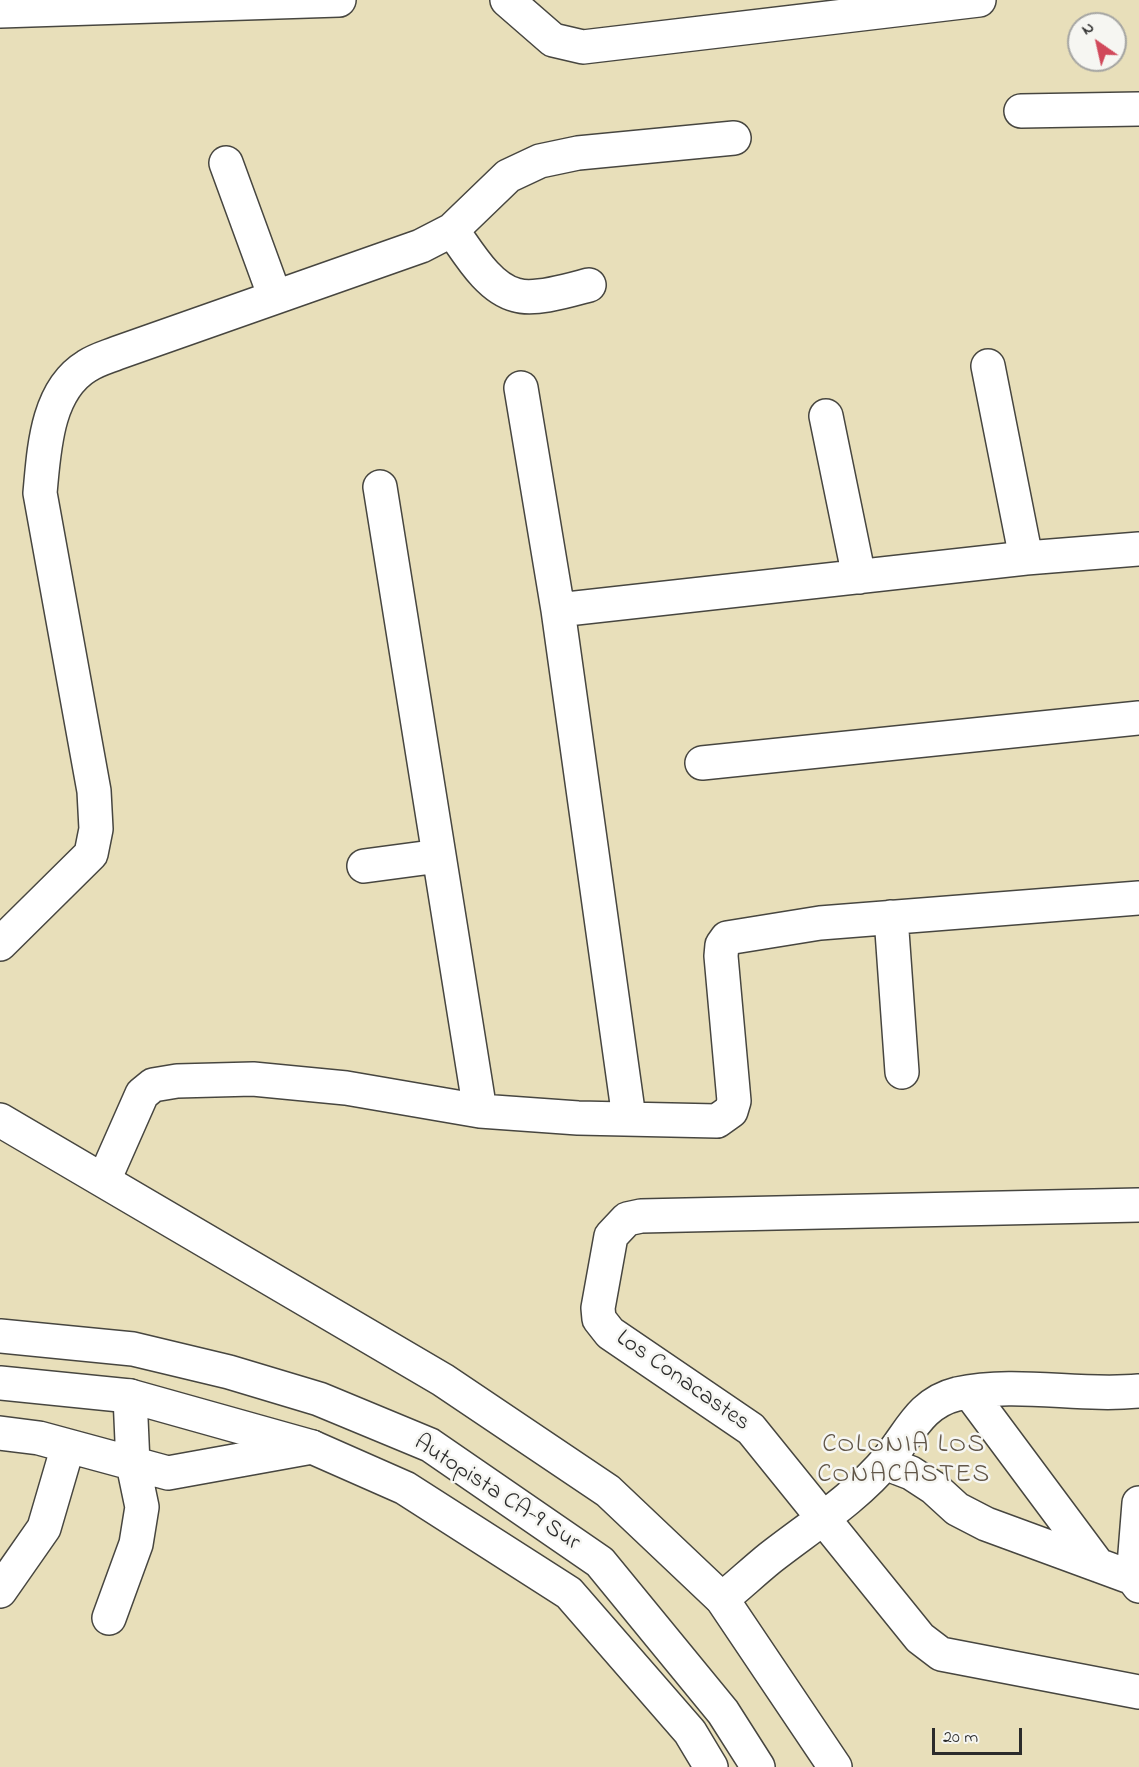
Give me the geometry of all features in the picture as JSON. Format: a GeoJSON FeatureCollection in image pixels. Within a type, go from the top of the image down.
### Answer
{"type":"FeatureCollection","features":[{"type":"Feature","properties":{"kind":"main road"},"geometry":{"type":"LineString","coordinates":[[0,11],[339,0]]}},
{"type":"Feature","properties":{"kind":"main road"},"geometry":{"type":"LineString","coordinates":[[507,0],[553,40],[583,47],[978,0]]}},
{"type":"Feature","properties":{"kind":"main road"},"geometry":{"type":"LineString","coordinates":[[1021,111],[1139,109]]}},
{"type":"Feature","properties":{"kind":"main road"},"geometry":{"type":"LineString","coordinates":[[0,944],[91,854],[96,829],[94,791],[40,493],[44,453],[52,417],[63,388],[86,366],[96,362],[421,246],[452,230],[508,176],[540,161],[578,153],[734,138]]}},
{"type":"Feature","properties":{"kind":"main road"},"geometry":{"type":"LineString","coordinates":[[226,163],[275,297]]}},
{"type":"Feature","properties":{"kind":"main road"},"geometry":{"type":"LineString","coordinates":[[452,230],[495,283],[516,296],[554,294],[589,285]]}},
{"type":"Feature","properties":{"kind":"main road"},"geometry":{"type":"LineString","coordinates":[[988,366],[1026,558]]}},
{"type":"Feature","properties":{"kind":"main road"},"geometry":{"type":"LineString","coordinates":[[520,388],[558,610],[629,1118]]}},
{"type":"Feature","properties":{"kind":"main road"},"geometry":{"type":"LineString","coordinates":[[826,416],[859,577]]}},
{"type":"Feature","properties":{"kind":"main road"},"geometry":{"type":"LineString","coordinates":[[380,487],[480,1111]]}},
{"type":"Feature","properties":{"kind":"main road"},"geometry":{"type":"LineString","coordinates":[[558,610],[1026,558],[1139,549]]}},
{"type":"Feature","properties":{"kind":"main road"},"geometry":{"type":"LineString","coordinates":[[702,763],[1139,718]]}},
{"type":"Feature","properties":{"kind":"main road"},"geometry":{"type":"LineString","coordinates":[[364,866],[439,856]]}},
{"type":"Feature","properties":{"kind":"main road"},"geometry":{"type":"LineString","coordinates":[[104,1180],[142,1094],[153,1085],[177,1081],[253,1079],[346,1088],[480,1111],[578,1118],[717,1120],[731,1111],[734,1101],[721,956],[722,945],[727,938],[819,922],[1139,898]]}},
{"type":"Feature","properties":{"kind":"main road"},"geometry":{"type":"LineString","coordinates":[[891,917],[902,1072]]}},
{"type":"Feature","properties":{"kind":"main road"},"geometry":{"type":"LineString","coordinates":[[0,1120],[442,1380],[608,1491],[722,1599],[835,1767]]}},
{"type":"Feature","properties":{"kind":"main road","name":"Los Conacastes"},"geometry":{"type":"LineString","coordinates":[[1139,1205],[641,1216],[627,1219],[611,1236],[598,1308],[603,1327],[751,1429],[920,1638],[941,1654],[1139,1692]]}},
{"type":"Feature","properties":{"kind":"main road","name":"Autopista CA-9 Sur"},"geometry":{"type":"LineString","coordinates":[[0,1336],[133,1349],[229,1372],[319,1399],[430,1445],[600,1562],[723,1712],[758,1767]]}},
{"type":"Feature","properties":{"kind":"main road","name":"Autopista CA-9 Sur"},"geometry":{"type":"LineString","coordinates":[[0,1383],[130,1396],[312,1447],[405,1488],[569,1593],[690,1731],[711,1767]]}},
{"type":"Feature","properties":{"kind":"main road"},"geometry":{"type":"LineString","coordinates":[[722,1599],[771,1557],[825,1518],[885,1463],[909,1426],[928,1409],[955,1395],[1010,1387],[1113,1393],[1139,1391]]}},
{"type":"Feature","properties":{"kind":"main road"},"geometry":{"type":"LineString","coordinates":[[970,1393],[1098,1565]]}},
{"type":"Feature","properties":{"kind":"main road"},"geometry":{"type":"LineString","coordinates":[[109,1618],[136,1544],[142,1507],[133,1464],[130,1396]]}},
{"type":"Feature","properties":{"kind":"main road"},"geometry":{"type":"LineString","coordinates":[[0,1433],[39,1438],[168,1473],[312,1447]]}},
{"type":"Feature","properties":{"kind":"main road"},"geometry":{"type":"LineString","coordinates":[[0,1591],[44,1528],[68,1446]]}},
{"type":"Feature","properties":{"kind":"main road"},"geometry":{"type":"LineString","coordinates":[[885,1463],[911,1473],[934,1488],[957,1509],[986,1524],[1098,1565],[1136,1582],[1139,1503]]}},
{"type":"Feature","properties":{"kind":"district","name":"COLONIA LOS CONACASTES"},"geometry":{"type":"Point","coordinates":[904,1462]}}]}
